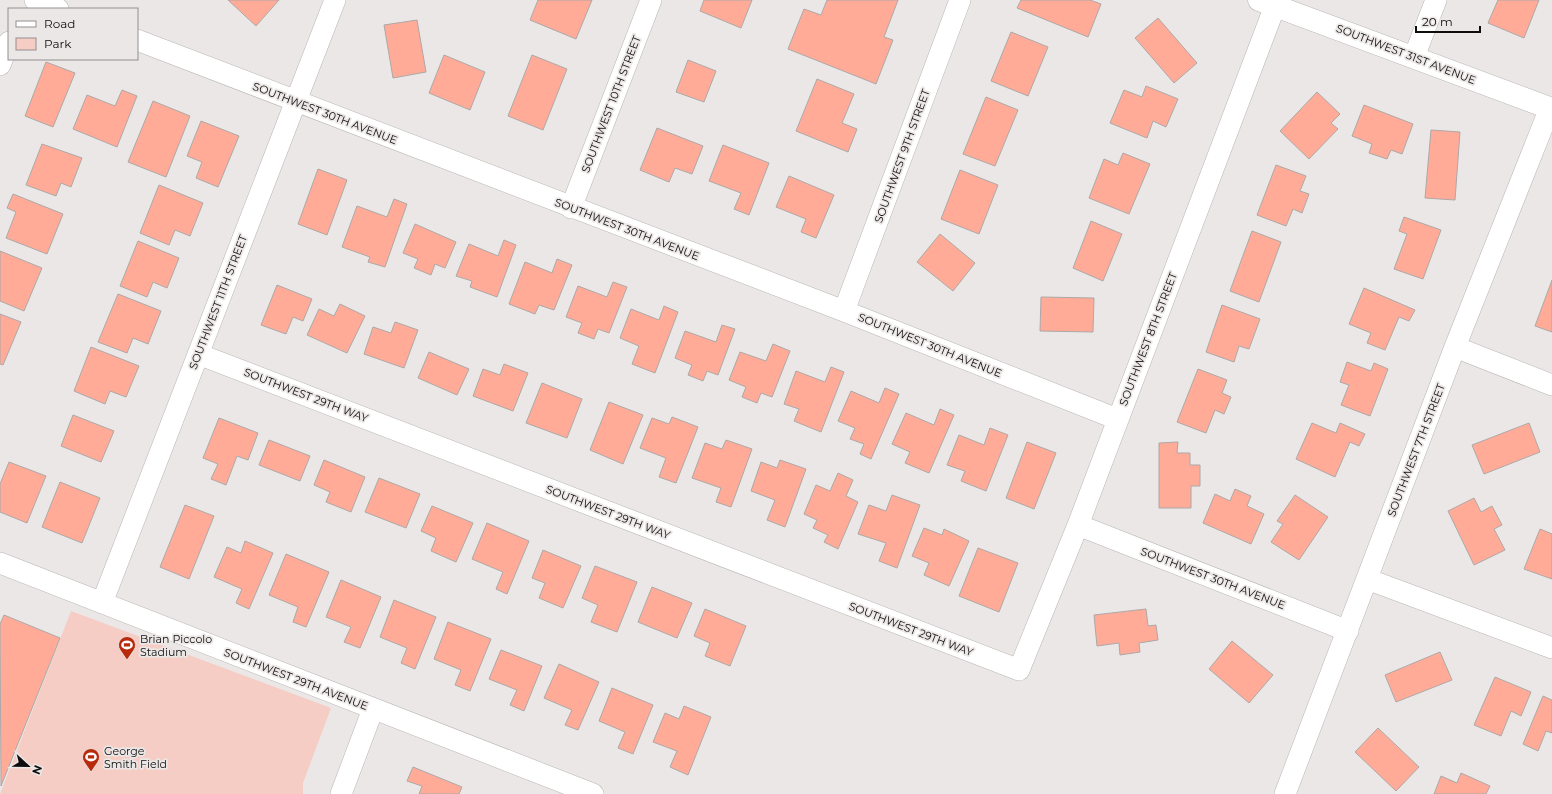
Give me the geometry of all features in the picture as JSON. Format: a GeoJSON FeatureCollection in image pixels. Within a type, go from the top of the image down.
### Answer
{"type":"FeatureCollection","features":[{"type":"Feature","properties":{"kind":"main road","name":"SOUTHWEST 31ST AVENUE"},"geometry":{"type":"LineString","coordinates":[[1267,3],[1551,108]]}},
{"type":"Feature","properties":{"kind":"street"},"geometry":{"type":"LineString","coordinates":[[35,0],[55,8]]}},
{"type":"Feature","properties":{"kind":"street","name":"SOUTHWEST 11TH STREET"},"geometry":{"type":"LineString","coordinates":[[102,604],[335,0]]}},
{"type":"Feature","properties":{"kind":"street","name":"SOUTHWEST 10TH STREET"},"geometry":{"type":"LineString","coordinates":[[571,208],[651,0]]}},
{"type":"Feature","properties":{"kind":"street","name":"SOUTHWEST 9TH STREET"},"geometry":{"type":"LineString","coordinates":[[844,311],[960,0]]}},
{"type":"Feature","properties":{"kind":"street"},"geometry":{"type":"LineString","coordinates":[[1414,57],[1436,0]]}},
{"type":"Feature","properties":{"kind":"street","name":"SOUTHWEST 8TH STREET"},"geometry":{"type":"LineString","coordinates":[[1019,670],[1078,525],[1267,3]]}},
{"type":"Feature","properties":{"kind":"street","name":"SOUTHWEST 30TH AVENUE"},"geometry":{"type":"LineString","coordinates":[[138,40],[571,208],[844,311],[1117,419]]}},
{"type":"Feature","properties":{"kind":"street"},"geometry":{"type":"LineString","coordinates":[[0,65],[8,45]]}},
{"type":"Feature","properties":{"kind":"street","name":"SOUTHWEST 7TH STREET"},"geometry":{"type":"LineString","coordinates":[[1285,794],[1455,347],[1551,108]]}},
{"type":"Feature","properties":{"kind":"street"},"geometry":{"type":"LineString","coordinates":[[1455,347],[1552,385]]}},
{"type":"Feature","properties":{"kind":"street","name":"SOUTHWEST 29TH WAY"},"geometry":{"type":"LineString","coordinates":[[198,354],[1019,670]]}},
{"type":"Feature","properties":{"kind":"street","name":"SOUTHWEST 30TH AVENUE"},"geometry":{"type":"LineString","coordinates":[[1078,525],[1348,631]]}},
{"type":"Feature","properties":{"kind":"street","name":"SOUTHWEST 29TH AVENUE"},"geometry":{"type":"LineString","coordinates":[[0,563],[593,794]]}},
{"type":"Feature","properties":{"kind":"street"},"geometry":{"type":"LineString","coordinates":[[1367,579],[1552,648]]}},
{"type":"Feature","properties":{"kind":"street"},"geometry":{"type":"LineString","coordinates":[[341,794],[373,709]]}},
{"type":"Feature","properties":{"kind":"green space","name":"Brian Piccolo Stadium"},"geometry":{"type":"Polygon","coordinates":[[[71,611],[331,708],[303,783],[303,794],[0,794],[71,611]]]}},
{"type":"Feature","properties":{"kind":"building"},"geometry":{"type":"Polygon","coordinates":[[[228,0],[279,0],[256,26],[228,0]]]}},
{"type":"Feature","properties":{"kind":"building"},"geometry":{"type":"Polygon","coordinates":[[[538,0],[592,0],[576,39],[530,20],[538,0]]]}},
{"type":"Feature","properties":{"kind":"building"},"geometry":{"type":"Polygon","coordinates":[[[704,0],[752,0],[741,28],[700,11],[704,0]]]}},
{"type":"Feature","properties":{"kind":"building"},"geometry":{"type":"Polygon","coordinates":[[[827,0],[898,0],[884,37],[893,40],[876,84],[788,49],[804,9],[821,15],[827,0]]]}},
{"type":"Feature","properties":{"kind":"building"},"geometry":{"type":"Polygon","coordinates":[[[1021,0],[1090,0],[1101,4],[1088,37],[1017,8],[1021,0]]]}},
{"type":"Feature","properties":{"kind":"building"},"geometry":{"type":"Polygon","coordinates":[[[1498,0],[1539,0],[1524,38],[1488,23],[1498,0]]]}},
{"type":"Feature","properties":{"kind":"building"},"geometry":{"type":"Polygon","coordinates":[[[1158,18],[1197,63],[1174,83],[1135,38],[1158,18]]]}},
{"type":"Feature","properties":{"kind":"building"},"geometry":{"type":"Polygon","coordinates":[[[417,20],[426,72],[393,78],[384,25],[417,20]]]}},
{"type":"Feature","properties":{"kind":"building"},"geometry":{"type":"Polygon","coordinates":[[[1011,32],[1048,47],[1028,96],[991,81],[1011,32]]]}},
{"type":"Feature","properties":{"kind":"building"},"geometry":{"type":"Polygon","coordinates":[[[444,55],[485,72],[470,110],[429,93],[444,55]]]}},
{"type":"Feature","properties":{"kind":"building"},"geometry":{"type":"Polygon","coordinates":[[[532,55],[567,69],[543,130],[508,116],[532,55]]]}},
{"type":"Feature","properties":{"kind":"building"},"geometry":{"type":"Polygon","coordinates":[[[688,60],[716,71],[704,102],[676,92],[688,60]]]}},
{"type":"Feature","properties":{"kind":"building"},"geometry":{"type":"Polygon","coordinates":[[[46,62],[75,73],[53,127],[25,116],[46,62]]]}},
{"type":"Feature","properties":{"kind":"building"},"geometry":{"type":"Polygon","coordinates":[[[817,79],[854,94],[842,123],[857,129],[848,152],[796,131],[817,79]]]}},
{"type":"Feature","properties":{"kind":"building"},"geometry":{"type":"Polygon","coordinates":[[[1146,86],[1178,99],[1166,127],[1153,121],[1147,138],[1110,123],[1124,90],[1142,97],[1146,86]]]}},
{"type":"Feature","properties":{"kind":"building"},"geometry":{"type":"Polygon","coordinates":[[[122,90],[137,96],[117,147],[73,129],[87,95],[115,106],[122,90]]]}},
{"type":"Feature","properties":{"kind":"building"},"geometry":{"type":"Polygon","coordinates":[[[1317,92],[1340,114],[1331,123],[1338,129],[1309,159],[1280,131],[1317,92]]]}},
{"type":"Feature","properties":{"kind":"building"},"geometry":{"type":"Polygon","coordinates":[[[986,97],[1018,110],[995,166],[963,154],[986,97]]]}},
{"type":"Feature","properties":{"kind":"building"},"geometry":{"type":"Polygon","coordinates":[[[153,101],[190,116],[166,177],[128,162],[153,101]]]}},
{"type":"Feature","properties":{"kind":"building"},"geometry":{"type":"Polygon","coordinates":[[[1364,105],[1413,124],[1402,154],[1391,150],[1387,159],[1369,153],[1372,144],[1352,136],[1364,105]]]}},
{"type":"Feature","properties":{"kind":"building"},"geometry":{"type":"Polygon","coordinates":[[[201,121],[239,136],[218,187],[196,178],[202,162],[187,156],[201,121]]]}},
{"type":"Feature","properties":{"kind":"building"},"geometry":{"type":"Polygon","coordinates":[[[657,128],[703,146],[692,174],[675,168],[669,182],[640,170],[657,128]]]}},
{"type":"Feature","properties":{"kind":"building"},"geometry":{"type":"Polygon","coordinates":[[[1431,130],[1460,132],[1455,200],[1425,198],[1431,130]]]}},
{"type":"Feature","properties":{"kind":"building"},"geometry":{"type":"Polygon","coordinates":[[[42,144],[82,158],[71,187],[61,183],[56,196],[26,185],[42,144]]]}},
{"type":"Feature","properties":{"kind":"building"},"geometry":{"type":"Polygon","coordinates":[[[723,145],[769,163],[749,215],[734,209],[741,193],[709,181],[723,145]]]}},
{"type":"Feature","properties":{"kind":"building"},"geometry":{"type":"Polygon","coordinates":[[[1123,153],[1150,164],[1129,214],[1089,198],[1104,159],[1118,165],[1123,153]]]}},
{"type":"Feature","properties":{"kind":"building"},"geometry":{"type":"Polygon","coordinates":[[[1276,165],[1306,176],[1300,191],[1309,194],[1302,213],[1293,209],[1286,226],[1257,215],[1276,165]]]}},
{"type":"Feature","properties":{"kind":"building"},"geometry":{"type":"Polygon","coordinates":[[[318,169],[347,180],[327,235],[298,224],[318,169]]]}},
{"type":"Feature","properties":{"kind":"building"},"geometry":{"type":"Polygon","coordinates":[[[960,170],[998,185],[979,234],[941,219],[960,170]]]}},
{"type":"Feature","properties":{"kind":"building"},"geometry":{"type":"Polygon","coordinates":[[[789,176],[834,195],[816,238],[801,232],[806,219],[776,207],[789,176]]]}},
{"type":"Feature","properties":{"kind":"building"},"geometry":{"type":"Polygon","coordinates":[[[159,185],[203,203],[190,236],[175,230],[169,245],[140,233],[159,185]]]}},
{"type":"Feature","properties":{"kind":"building"},"geometry":{"type":"Polygon","coordinates":[[[13,194],[63,214],[47,254],[6,238],[16,212],[7,208],[13,194]]]}},
{"type":"Feature","properties":{"kind":"building"},"geometry":{"type":"Polygon","coordinates":[[[394,199],[407,204],[385,267],[368,262],[370,257],[342,247],[357,206],[387,217],[394,199]]]}},
{"type":"Feature","properties":{"kind":"building"},"geometry":{"type":"Polygon","coordinates":[[[1404,217],[1441,230],[1423,279],[1394,269],[1407,234],[1399,231],[1404,217]]]}},
{"type":"Feature","properties":{"kind":"building"},"geometry":{"type":"Polygon","coordinates":[[[1091,221],[1122,234],[1103,281],[1073,268],[1091,221]]]}},
{"type":"Feature","properties":{"kind":"building"},"geometry":{"type":"Polygon","coordinates":[[[415,224],[456,242],[445,268],[435,264],[431,275],[414,268],[418,259],[403,253],[415,224]]]}},
{"type":"Feature","properties":{"kind":"building"},"geometry":{"type":"Polygon","coordinates":[[[1252,231],[1281,242],[1259,302],[1230,291],[1252,231]]]}},
{"type":"Feature","properties":{"kind":"building"},"geometry":{"type":"Polygon","coordinates":[[[940,234],[975,263],[953,291],[917,262],[940,234]]]}},
{"type":"Feature","properties":{"kind":"building"},"geometry":{"type":"Polygon","coordinates":[[[504,240],[516,245],[497,297],[470,287],[472,281],[456,276],[469,244],[498,256],[504,240]]]}},
{"type":"Feature","properties":{"kind":"building"},"geometry":{"type":"Polygon","coordinates":[[[138,241],[179,258],[167,288],[153,282],[147,297],[120,286],[138,241]]]}},
{"type":"Feature","properties":{"kind":"building"},"geometry":{"type":"Polygon","coordinates":[[[0,251],[42,268],[24,311],[0,301],[0,251]]]}},
{"type":"Feature","properties":{"kind":"building"},"geometry":{"type":"Polygon","coordinates":[[[557,259],[572,265],[554,310],[539,305],[535,314],[509,304],[525,262],[552,273],[557,259]]]}},
{"type":"Feature","properties":{"kind":"building"},"geometry":{"type":"Polygon","coordinates":[[[1552,280],[1552,332],[1535,326],[1552,280]]]}},
{"type":"Feature","properties":{"kind":"building"},"geometry":{"type":"Polygon","coordinates":[[[613,282],[627,287],[609,333],[598,329],[594,339],[578,333],[582,323],[566,317],[578,286],[607,297],[613,282]]]}},
{"type":"Feature","properties":{"kind":"building"},"geometry":{"type":"Polygon","coordinates":[[[277,285],[312,299],[303,321],[293,317],[286,334],[261,325],[277,285]]]}},
{"type":"Feature","properties":{"kind":"building"},"geometry":{"type":"Polygon","coordinates":[[[1364,288],[1415,310],[1409,321],[1399,317],[1385,350],[1367,343],[1371,333],[1349,324],[1364,288]]]}},
{"type":"Feature","properties":{"kind":"building"},"geometry":{"type":"Polygon","coordinates":[[[118,294],[161,311],[148,344],[133,338],[127,353],[98,342],[118,294]]]}},
{"type":"Feature","properties":{"kind":"building"},"geometry":{"type":"Polygon","coordinates":[[[1041,297],[1094,298],[1093,332],[1040,331],[1041,297]]]}},
{"type":"Feature","properties":{"kind":"building"},"geometry":{"type":"Polygon","coordinates":[[[340,304],[365,316],[347,353],[307,335],[319,309],[334,316],[340,304]]]}},
{"type":"Feature","properties":{"kind":"building"},"geometry":{"type":"Polygon","coordinates":[[[1222,305],[1260,319],[1249,349],[1239,346],[1234,362],[1206,352],[1222,305]]]}},
{"type":"Feature","properties":{"kind":"building"},"geometry":{"type":"Polygon","coordinates":[[[664,306],[678,312],[655,373],[632,364],[639,346],[620,338],[631,309],[659,320],[664,306]]]}},
{"type":"Feature","properties":{"kind":"building"},"geometry":{"type":"Polygon","coordinates":[[[0,314],[21,322],[3,365],[0,364],[0,314]]]}},
{"type":"Feature","properties":{"kind":"building"},"geometry":{"type":"Polygon","coordinates":[[[395,322],[418,330],[404,368],[364,354],[373,327],[391,333],[395,322]]]}},
{"type":"Feature","properties":{"kind":"building"},"geometry":{"type":"Polygon","coordinates":[[[722,325],[735,329],[718,375],[707,371],[703,381],[688,375],[692,365],[675,358],[685,331],[716,342],[722,325]]]}},
{"type":"Feature","properties":{"kind":"building"},"geometry":{"type":"Polygon","coordinates":[[[773,344],[790,351],[772,397],[761,393],[757,403],[742,397],[746,387],[729,380],[740,352],[766,361],[773,344]]]}},
{"type":"Feature","properties":{"kind":"building"},"geometry":{"type":"Polygon","coordinates":[[[91,347],[139,366],[126,397],[110,391],[105,404],[74,391],[91,347]]]}},
{"type":"Feature","properties":{"kind":"building"},"geometry":{"type":"Polygon","coordinates":[[[429,352],[469,369],[457,395],[418,378],[429,352]]]}},
{"type":"Feature","properties":{"kind":"building"},"geometry":{"type":"Polygon","coordinates":[[[1347,362],[1371,371],[1374,363],[1388,369],[1370,416],[1341,405],[1349,385],[1340,382],[1347,362]]]}},
{"type":"Feature","properties":{"kind":"building"},"geometry":{"type":"Polygon","coordinates":[[[504,364],[528,373],[513,411],[473,396],[483,369],[500,375],[504,364]]]}},
{"type":"Feature","properties":{"kind":"building"},"geometry":{"type":"Polygon","coordinates":[[[831,367],[844,372],[821,432],[794,421],[799,409],[784,404],[796,371],[825,382],[831,367]]]}},
{"type":"Feature","properties":{"kind":"building"},"geometry":{"type":"Polygon","coordinates":[[[1198,369],[1227,380],[1222,393],[1231,397],[1224,414],[1215,410],[1206,433],[1177,422],[1198,369]]]}},
{"type":"Feature","properties":{"kind":"building"},"geometry":{"type":"Polygon","coordinates":[[[542,383],[582,399],[567,438],[526,423],[542,383]]]}},
{"type":"Feature","properties":{"kind":"building"},"geometry":{"type":"Polygon","coordinates":[[[885,388],[899,394],[871,459],[860,454],[864,444],[850,439],[855,428],[838,421],[851,391],[879,403],[885,388]]]}},
{"type":"Feature","properties":{"kind":"building"},"geometry":{"type":"Polygon","coordinates":[[[609,402],[643,415],[623,464],[590,450],[609,402]]]}},
{"type":"Feature","properties":{"kind":"building"},"geometry":{"type":"Polygon","coordinates":[[[940,409],[954,415],[929,473],[905,463],[910,452],[892,444],[906,413],[934,425],[940,409]]]}},
{"type":"Feature","properties":{"kind":"building"},"geometry":{"type":"Polygon","coordinates":[[[73,415],[114,431],[101,462],[61,446],[73,415]]]}},
{"type":"Feature","properties":{"kind":"building"},"geometry":{"type":"Polygon","coordinates":[[[672,417],[698,427],[676,483],[659,477],[666,458],[640,448],[652,418],[669,424],[672,417]]]}},
{"type":"Feature","properties":{"kind":"building"},"geometry":{"type":"Polygon","coordinates":[[[219,418],[258,433],[248,460],[237,456],[226,485],[211,479],[218,464],[203,458],[219,418]]]}},
{"type":"Feature","properties":{"kind":"building"},"geometry":{"type":"Polygon","coordinates":[[[1312,423],[1336,433],[1340,423],[1365,434],[1359,446],[1350,442],[1335,477],[1296,459],[1312,423]]]}},
{"type":"Feature","properties":{"kind":"building"},"geometry":{"type":"Polygon","coordinates":[[[1529,423],[1540,452],[1484,474],[1472,445],[1529,423]]]}},
{"type":"Feature","properties":{"kind":"building"},"geometry":{"type":"Polygon","coordinates":[[[990,428],[1008,435],[986,491],[961,481],[965,471],[947,465],[959,435],[984,445],[990,428]]]}},
{"type":"Feature","properties":{"kind":"building"},"geometry":{"type":"Polygon","coordinates":[[[269,440],[310,456],[300,481],[259,465],[269,440]]]}},
{"type":"Feature","properties":{"kind":"building"},"geometry":{"type":"Polygon","coordinates":[[[726,440],[752,449],[731,507],[716,502],[721,488],[692,478],[705,443],[722,449],[726,440]]]}},
{"type":"Feature","properties":{"kind":"building"},"geometry":{"type":"Polygon","coordinates":[[[1027,442],[1056,453],[1034,509],[1006,498],[1027,442]]]}},
{"type":"Feature","properties":{"kind":"building"},"geometry":{"type":"Polygon","coordinates":[[[1178,442],[1177,453],[1190,453],[1190,465],[1200,465],[1200,486],[1191,486],[1191,508],[1159,508],[1159,443],[1178,442]]]}},
{"type":"Feature","properties":{"kind":"building"},"geometry":{"type":"Polygon","coordinates":[[[324,460],[365,477],[351,512],[326,502],[330,492],[314,485],[324,460]]]}},
{"type":"Feature","properties":{"kind":"building"},"geometry":{"type":"Polygon","coordinates":[[[780,460],[806,469],[785,527],[767,520],[775,500],[751,491],[761,462],[777,468],[780,460]]]}},
{"type":"Feature","properties":{"kind":"building"},"geometry":{"type":"Polygon","coordinates":[[[9,462],[46,476],[27,523],[0,512],[0,484],[9,462]]]}},
{"type":"Feature","properties":{"kind":"building"},"geometry":{"type":"Polygon","coordinates":[[[838,473],[853,480],[846,496],[858,502],[838,549],[824,542],[828,535],[813,528],[817,520],[804,514],[816,485],[830,491],[838,473]]]}},
{"type":"Feature","properties":{"kind":"building"},"geometry":{"type":"Polygon","coordinates":[[[379,478],[420,494],[406,528],[365,512],[379,478]]]}},
{"type":"Feature","properties":{"kind":"building"},"geometry":{"type":"Polygon","coordinates":[[[60,482],[100,498],[82,543],[42,527],[60,482]]]}},
{"type":"Feature","properties":{"kind":"building"},"geometry":{"type":"Polygon","coordinates":[[[1235,489],[1251,496],[1247,506],[1264,514],[1251,544],[1203,523],[1215,494],[1230,501],[1235,489]]]}},
{"type":"Feature","properties":{"kind":"building"},"geometry":{"type":"Polygon","coordinates":[[[892,495],[920,505],[897,568],[879,561],[886,543],[858,534],[869,505],[886,511],[892,495]]]}},
{"type":"Feature","properties":{"kind":"building"},"geometry":{"type":"Polygon","coordinates":[[[1295,495],[1328,517],[1299,560],[1271,542],[1283,524],[1277,521],[1295,495]]]}},
{"type":"Feature","properties":{"kind":"building"},"geometry":{"type":"Polygon","coordinates":[[[1474,498],[1481,512],[1492,506],[1502,525],[1494,529],[1505,550],[1474,565],[1448,511],[1474,498]]]}},
{"type":"Feature","properties":{"kind":"building"},"geometry":{"type":"Polygon","coordinates":[[[185,505],[214,516],[189,579],[160,567],[185,505]]]}},
{"type":"Feature","properties":{"kind":"building"},"geometry":{"type":"Polygon","coordinates":[[[432,506],[473,523],[456,562],[431,551],[436,538],[421,531],[432,506]]]}},
{"type":"Feature","properties":{"kind":"building"},"geometry":{"type":"Polygon","coordinates":[[[487,523],[529,541],[507,594],[496,589],[503,572],[472,559],[487,523]]]}},
{"type":"Feature","properties":{"kind":"building"},"geometry":{"type":"Polygon","coordinates":[[[924,528],[942,535],[944,529],[969,541],[949,586],[924,575],[929,563],[912,556],[924,528]]]}},
{"type":"Feature","properties":{"kind":"building"},"geometry":{"type":"Polygon","coordinates":[[[1540,529],[1552,534],[1552,579],[1524,569],[1540,529]]]}},
{"type":"Feature","properties":{"kind":"building"},"geometry":{"type":"Polygon","coordinates":[[[245,541],[273,553],[249,609],[236,603],[242,589],[214,577],[227,547],[241,553],[245,541]]]}},
{"type":"Feature","properties":{"kind":"building"},"geometry":{"type":"Polygon","coordinates":[[[978,548],[1018,563],[999,612],[959,596],[978,548]]]}},
{"type":"Feature","properties":{"kind":"building"},"geometry":{"type":"Polygon","coordinates":[[[543,550],[581,566],[563,608],[539,598],[545,583],[532,578],[543,550]]]}},
{"type":"Feature","properties":{"kind":"building"},"geometry":{"type":"Polygon","coordinates":[[[286,554],[329,572],[306,627],[293,622],[298,607],[269,595],[286,554]]]}},
{"type":"Feature","properties":{"kind":"building"},"geometry":{"type":"Polygon","coordinates":[[[595,566],[637,582],[617,632],[591,622],[598,605],[582,598],[595,566]]]}},
{"type":"Feature","properties":{"kind":"building"},"geometry":{"type":"Polygon","coordinates":[[[341,580],[381,597],[360,648],[344,642],[351,627],[326,617],[341,580]]]}},
{"type":"Feature","properties":{"kind":"building"},"geometry":{"type":"Polygon","coordinates":[[[652,587],[692,603],[677,638],[638,622],[652,587]]]}},
{"type":"Feature","properties":{"kind":"building"},"geometry":{"type":"Polygon","coordinates":[[[394,600],[436,617],[415,669],[401,663],[407,648],[380,637],[394,600]]]}},
{"type":"Feature","properties":{"kind":"building"},"geometry":{"type":"Polygon","coordinates":[[[705,609],[746,626],[730,666],[705,656],[710,643],[694,636],[705,609]]]}},
{"type":"Feature","properties":{"kind":"building"},"geometry":{"type":"Polygon","coordinates":[[[1146,609],[1148,626],[1156,625],[1158,640],[1139,643],[1140,652],[1120,655],[1119,643],[1097,646],[1094,615],[1146,609]]]}},
{"type":"Feature","properties":{"kind":"building"},"geometry":{"type":"Polygon","coordinates":[[[4,615],[60,638],[1,786],[0,624],[4,615]]]}},
{"type":"Feature","properties":{"kind":"building"},"geometry":{"type":"Polygon","coordinates":[[[448,622],[491,639],[470,691],[455,685],[461,670],[434,659],[448,622]]]}},
{"type":"Feature","properties":{"kind":"building"},"geometry":{"type":"Polygon","coordinates":[[[1232,641],[1273,675],[1249,703],[1209,669],[1232,641]]]}},
{"type":"Feature","properties":{"kind":"building"},"geometry":{"type":"Polygon","coordinates":[[[501,650],[542,666],[524,711],[510,705],[517,690],[489,679],[501,650]]]}},
{"type":"Feature","properties":{"kind":"building"},"geometry":{"type":"Polygon","coordinates":[[[1440,652],[1452,680],[1396,702],[1385,675],[1440,652]]]}},
{"type":"Feature","properties":{"kind":"building"},"geometry":{"type":"Polygon","coordinates":[[[559,664],[599,682],[578,730],[565,725],[572,710],[544,698],[559,664]]]}},
{"type":"Feature","properties":{"kind":"building"},"geometry":{"type":"Polygon","coordinates":[[[1495,677],[1531,692],[1521,716],[1511,711],[1501,736],[1474,725],[1495,677]]]}},
{"type":"Feature","properties":{"kind":"building"},"geometry":{"type":"Polygon","coordinates":[[[612,688],[653,705],[633,754],[618,748],[625,732],[599,721],[612,688]]]}},
{"type":"Feature","properties":{"kind":"building"},"geometry":{"type":"Polygon","coordinates":[[[1543,696],[1552,700],[1552,733],[1546,731],[1538,751],[1523,744],[1543,696]]]}},
{"type":"Feature","properties":{"kind":"building"},"geometry":{"type":"Polygon","coordinates":[[[684,706],[711,717],[688,775],[670,767],[677,751],[653,742],[665,713],[679,719],[684,706]]]}},
{"type":"Feature","properties":{"kind":"building"},"geometry":{"type":"Polygon","coordinates":[[[1378,728],[1419,767],[1396,791],[1355,752],[1378,728]]]}},
{"type":"Feature","properties":{"kind":"building"},"geometry":{"type":"Polygon","coordinates":[[[413,767],[462,787],[459,794],[419,794],[422,786],[407,781],[413,767]]]}},
{"type":"Feature","properties":{"kind":"building"},"geometry":{"type":"Polygon","coordinates":[[[1461,773],[1490,786],[1486,794],[1434,794],[1441,776],[1457,783],[1461,773]]]}},
{"type":"Feature","properties":{"kind":"place","name":"Brian Piccolo Stadium"},"geometry":{"type":"Point","coordinates":[127,660]}},
{"type":"Feature","properties":{"kind":"place","name":"George Smith Field"},"geometry":{"type":"Point","coordinates":[91,772]}}]}
